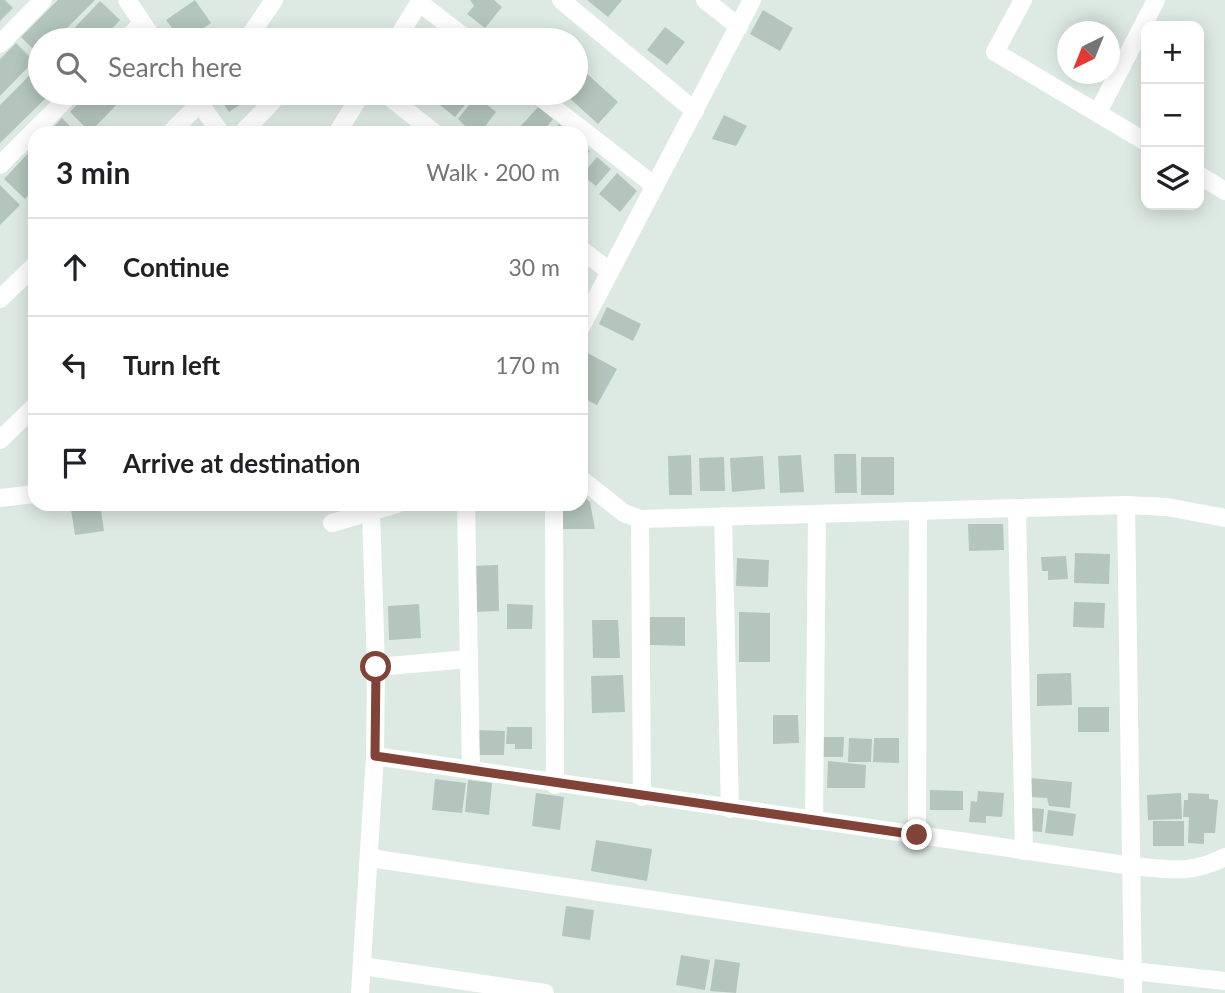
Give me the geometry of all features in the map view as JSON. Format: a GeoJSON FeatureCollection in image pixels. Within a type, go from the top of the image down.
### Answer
{"type":"FeatureCollection","features":[{"type":"Feature","properties":{"kind":"street"},"geometry":{"type":"LineString","coordinates":[[0,44],[43,0]]}},
{"type":"Feature","properties":{"kind":"street"},"geometry":{"type":"LineString","coordinates":[[127,0],[146,28]]}},
{"type":"Feature","properties":{"kind":"street"},"geometry":{"type":"LineString","coordinates":[[255,28],[274,0]]}},
{"type":"Feature","properties":{"kind":"street"},"geometry":{"type":"LineString","coordinates":[[561,0],[695,111]]}},
{"type":"Feature","properties":{"kind":"street"},"geometry":{"type":"LineString","coordinates":[[705,0],[739,27]]}},
{"type":"Feature","properties":{"kind":"street"},"geometry":{"type":"LineString","coordinates":[[588,314],[752,0]]}},
{"type":"Feature","properties":{"kind":"street"},"geometry":{"type":"LineString","coordinates":[[1023,0],[995,52],[1141,139]]}},
{"type":"Feature","properties":{"kind":"street"},"geometry":{"type":"LineString","coordinates":[[1098,112],[1156,0]]}},
{"type":"Feature","properties":{"kind":"street"},"geometry":{"type":"LineString","coordinates":[[404,28],[421,1],[454,28]]}},
{"type":"Feature","properties":{"kind":"street"},"geometry":{"type":"LineString","coordinates":[[137,28],[142,23]]}},
{"type":"Feature","properties":{"kind":"street"},"geometry":{"type":"LineString","coordinates":[[39,126],[60,105]]}},
{"type":"Feature","properties":{"kind":"street"},"geometry":{"type":"LineString","coordinates":[[175,126],[191,105]]}},
{"type":"Feature","properties":{"kind":"street"},"geometry":{"type":"LineString","coordinates":[[201,105],[216,126]]}},
{"type":"Feature","properties":{"kind":"street"},"geometry":{"type":"LineString","coordinates":[[249,126],[269,105]]}},
{"type":"Feature","properties":{"kind":"street"},"geometry":{"type":"LineString","coordinates":[[341,126],[354,105]]}},
{"type":"Feature","properties":{"kind":"street"},"geometry":{"type":"LineString","coordinates":[[399,105],[426,126]]}},
{"type":"Feature","properties":{"kind":"street"},"geometry":{"type":"LineString","coordinates":[[550,105],[578,126]]}},
{"type":"Feature","properties":{"kind":"street"},"geometry":{"type":"LineString","coordinates":[[588,134],[655,186]]}},
{"type":"Feature","properties":{"kind":"street"},"geometry":{"type":"LineString","coordinates":[[0,165],[28,137]]}},
{"type":"Feature","properties":{"kind":"street"},"geometry":{"type":"LineString","coordinates":[[1204,178],[1225,191]]}},
{"type":"Feature","properties":{"kind":"street"},"geometry":{"type":"LineString","coordinates":[[588,255],[610,272]]}},
{"type":"Feature","properties":{"kind":"street"},"geometry":{"type":"LineString","coordinates":[[0,299],[28,272]]}},
{"type":"Feature","properties":{"kind":"street"},"geometry":{"type":"LineString","coordinates":[[0,440],[28,412]]}},
{"type":"Feature","properties":{"kind":"street"},"geometry":{"type":"LineString","coordinates":[[588,485],[624,513],[640,519],[1126,505],[1167,507],[1225,518]]}},
{"type":"Feature","properties":{"kind":"street"},"geometry":{"type":"LineString","coordinates":[[0,498],[28,495]]}},
{"type":"Feature","properties":{"kind":"street"},"geometry":{"type":"LineString","coordinates":[[1126,505],[1133,993]]}},
{"type":"Feature","properties":{"kind":"street"},"geometry":{"type":"LineString","coordinates":[[1017,509],[1024,851]]}},
{"type":"Feature","properties":{"kind":"street"},"geometry":{"type":"LineString","coordinates":[[332,523],[374,511]]}},
{"type":"Feature","properties":{"kind":"street"},"geometry":{"type":"LineString","coordinates":[[466,511],[471,770]]}},
{"type":"Feature","properties":{"kind":"street"},"geometry":{"type":"LineString","coordinates":[[554,511],[555,785]]}},
{"type":"Feature","properties":{"kind":"street"},"geometry":{"type":"LineString","coordinates":[[917,835],[918,511]]}},
{"type":"Feature","properties":{"kind":"street"},"geometry":{"type":"LineString","coordinates":[[360,993],[375,756],[376,667],[371,512]]}},
{"type":"Feature","properties":{"kind":"street"},"geometry":{"type":"LineString","coordinates":[[814,821],[817,514]]}},
{"type":"Feature","properties":{"kind":"street"},"geometry":{"type":"LineString","coordinates":[[723,516],[730,809]]}},
{"type":"Feature","properties":{"kind":"street"},"geometry":{"type":"LineString","coordinates":[[640,519],[642,797]]}},
{"type":"Feature","properties":{"kind":"street"},"geometry":{"type":"LineString","coordinates":[[376,667],[469,659]]}},
{"type":"Feature","properties":{"kind":"street"},"geometry":{"type":"LineString","coordinates":[[375,756],[555,785],[1132,866],[1186,871],[1225,857]]}},
{"type":"Feature","properties":{"kind":"street"},"geometry":{"type":"LineString","coordinates":[[370,858],[1133,971],[1225,981]]}},
{"type":"Feature","properties":{"kind":"street"},"geometry":{"type":"LineString","coordinates":[[362,965],[545,993]]}},
{"type":"Feature","properties":{"kind":"building"},"geometry":{"type":"Polygon","coordinates":[[[0,0],[5,0],[13,8],[0,21],[0,0]]]}},
{"type":"Feature","properties":{"kind":"building"},"geometry":{"type":"Polygon","coordinates":[[[58,0],[95,0],[67,28],[30,28],[58,0]]]}},
{"type":"Feature","properties":{"kind":"building"},"geometry":{"type":"Polygon","coordinates":[[[195,0],[211,23],[204,28],[172,28],[166,20],[195,0]]]}},
{"type":"Feature","properties":{"kind":"building"},"geometry":{"type":"Polygon","coordinates":[[[470,0],[494,0],[502,7],[485,28],[467,14],[474,6],[470,0]]]}},
{"type":"Feature","properties":{"kind":"building"},"geometry":{"type":"Polygon","coordinates":[[[587,0],[622,0],[608,17],[587,0]]]}},
{"type":"Feature","properties":{"kind":"building"},"geometry":{"type":"Polygon","coordinates":[[[100,1],[120,20],[112,28],[74,28],[100,1]]]}},
{"type":"Feature","properties":{"kind":"building"},"geometry":{"type":"Polygon","coordinates":[[[763,10],[793,28],[780,51],[750,34],[763,10]]]}},
{"type":"Feature","properties":{"kind":"building"},"geometry":{"type":"Polygon","coordinates":[[[665,27],[685,42],[667,65],[647,50],[665,27]]]}},
{"type":"Feature","properties":{"kind":"building"},"geometry":{"type":"Polygon","coordinates":[[[28,30],[28,44],[21,37],[28,30]]]}},
{"type":"Feature","properties":{"kind":"building"},"geometry":{"type":"Polygon","coordinates":[[[16,43],[28,55],[28,67],[0,96],[0,59],[16,43]]]}},
{"type":"Feature","properties":{"kind":"building"},"geometry":{"type":"Polygon","coordinates":[[[588,75],[618,102],[598,124],[577,105],[588,105],[588,75]]]}},
{"type":"Feature","properties":{"kind":"building"},"geometry":{"type":"Polygon","coordinates":[[[28,77],[28,105],[39,105],[0,143],[0,105],[28,77]]]}},
{"type":"Feature","properties":{"kind":"building"},"geometry":{"type":"Polygon","coordinates":[[[77,105],[116,105],[96,126],[84,126],[70,112],[77,105]]]}},
{"type":"Feature","properties":{"kind":"building"},"geometry":{"type":"Polygon","coordinates":[[[224,105],[239,105],[229,112],[224,105]]]}},
{"type":"Feature","properties":{"kind":"building"},"geometry":{"type":"Polygon","coordinates":[[[440,105],[465,105],[455,117],[440,105]]]}},
{"type":"Feature","properties":{"kind":"building"},"geometry":{"type":"Polygon","coordinates":[[[469,105],[487,105],[496,112],[485,126],[465,126],[458,119],[469,105]]]}},
{"type":"Feature","properties":{"kind":"building"},"geometry":{"type":"Polygon","coordinates":[[[538,107],[553,119],[548,126],[521,126],[538,107]]]}},
{"type":"Feature","properties":{"kind":"building"},"geometry":{"type":"Polygon","coordinates":[[[724,115],[747,126],[736,146],[712,139],[724,115]]]}},
{"type":"Feature","properties":{"kind":"building"},"geometry":{"type":"Polygon","coordinates":[[[62,118],[70,126],[55,126],[62,118]]]}},
{"type":"Feature","properties":{"kind":"building"},"geometry":{"type":"Polygon","coordinates":[[[28,153],[28,196],[25,199],[4,179],[28,153]]]}},
{"type":"Feature","properties":{"kind":"building"},"geometry":{"type":"Polygon","coordinates":[[[597,157],[611,169],[596,186],[588,180],[588,168],[597,157]]]}},
{"type":"Feature","properties":{"kind":"building"},"geometry":{"type":"Polygon","coordinates":[[[617,173],[637,191],[620,212],[599,194],[617,173]]]}},
{"type":"Feature","properties":{"kind":"building"},"geometry":{"type":"Polygon","coordinates":[[[0,185],[20,205],[0,225],[0,185]]]}},
{"type":"Feature","properties":{"kind":"building"},"geometry":{"type":"Polygon","coordinates":[[[607,307],[641,324],[633,341],[599,324],[607,307]]]}},
{"type":"Feature","properties":{"kind":"building"},"geometry":{"type":"Polygon","coordinates":[[[588,353],[617,369],[597,405],[588,400],[588,353]]]}},
{"type":"Feature","properties":{"kind":"building"},"geometry":{"type":"Polygon","coordinates":[[[834,454],[856,454],[857,493],[835,493],[834,454]]]}},
{"type":"Feature","properties":{"kind":"building"},"geometry":{"type":"Polygon","coordinates":[[[691,455],[692,495],[669,495],[668,456],[691,455]]]}},
{"type":"Feature","properties":{"kind":"building"},"geometry":{"type":"Polygon","coordinates":[[[801,455],[804,492],[780,493],[778,456],[801,455]]]}},
{"type":"Feature","properties":{"kind":"building"},"geometry":{"type":"Polygon","coordinates":[[[763,456],[765,489],[732,492],[730,458],[763,456]]]}},
{"type":"Feature","properties":{"kind":"building"},"geometry":{"type":"Polygon","coordinates":[[[724,457],[725,491],[700,491],[699,458],[724,457]]]}},
{"type":"Feature","properties":{"kind":"building"},"geometry":{"type":"Polygon","coordinates":[[[861,457],[894,457],[894,495],[861,495],[861,457]]]}},
{"type":"Feature","properties":{"kind":"building"},"geometry":{"type":"Polygon","coordinates":[[[588,500],[590,502],[595,529],[561,529],[561,511],[588,511],[588,500]]]}},
{"type":"Feature","properties":{"kind":"building"},"geometry":{"type":"Polygon","coordinates":[[[71,511],[101,511],[104,531],[75,535],[71,511]]]}},
{"type":"Feature","properties":{"kind":"building"},"geometry":{"type":"Polygon","coordinates":[[[968,524],[1003,524],[1004,550],[969,551],[968,524]]]}},
{"type":"Feature","properties":{"kind":"building"},"geometry":{"type":"Polygon","coordinates":[[[1075,553],[1110,554],[1109,584],[1074,583],[1075,553]]]}},
{"type":"Feature","properties":{"kind":"building"},"geometry":{"type":"Polygon","coordinates":[[[1066,556],[1068,579],[1048,580],[1048,571],[1042,571],[1041,557],[1066,556]]]}},
{"type":"Feature","properties":{"kind":"building"},"geometry":{"type":"Polygon","coordinates":[[[737,558],[769,560],[768,587],[736,586],[737,558]]]}},
{"type":"Feature","properties":{"kind":"building"},"geometry":{"type":"Polygon","coordinates":[[[498,565],[499,611],[474,612],[473,566],[498,565]]]}},
{"type":"Feature","properties":{"kind":"building"},"geometry":{"type":"Polygon","coordinates":[[[1074,602],[1105,603],[1104,628],[1073,627],[1074,602]]]}},
{"type":"Feature","properties":{"kind":"building"},"geometry":{"type":"Polygon","coordinates":[[[419,604],[421,638],[389,640],[388,606],[419,604]]]}},
{"type":"Feature","properties":{"kind":"building"},"geometry":{"type":"Polygon","coordinates":[[[507,604],[533,605],[532,629],[507,629],[507,604]]]}},
{"type":"Feature","properties":{"kind":"building"},"geometry":{"type":"Polygon","coordinates":[[[739,612],[770,613],[770,662],[739,662],[739,612]]]}},
{"type":"Feature","properties":{"kind":"building"},"geometry":{"type":"Polygon","coordinates":[[[650,617],[685,617],[685,646],[650,645],[650,617]]]}},
{"type":"Feature","properties":{"kind":"building"},"geometry":{"type":"Polygon","coordinates":[[[592,620],[618,620],[620,658],[593,658],[592,620]]]}},
{"type":"Feature","properties":{"kind":"building"},"geometry":{"type":"Polygon","coordinates":[[[1071,673],[1072,705],[1037,706],[1037,674],[1071,673]]]}},
{"type":"Feature","properties":{"kind":"building"},"geometry":{"type":"Polygon","coordinates":[[[623,675],[625,712],[592,713],[591,676],[623,675]]]}},
{"type":"Feature","properties":{"kind":"building"},"geometry":{"type":"Polygon","coordinates":[[[1078,707],[1109,707],[1109,732],[1078,732],[1078,707]]]}},
{"type":"Feature","properties":{"kind":"building"},"geometry":{"type":"Polygon","coordinates":[[[773,715],[798,715],[799,743],[773,744],[773,715]]]}},
{"type":"Feature","properties":{"kind":"building"},"geometry":{"type":"Polygon","coordinates":[[[507,727],[532,727],[532,749],[515,749],[515,744],[506,744],[507,727]]]}},
{"type":"Feature","properties":{"kind":"building"},"geometry":{"type":"Polygon","coordinates":[[[478,730],[505,731],[504,755],[478,755],[478,730]]]}},
{"type":"Feature","properties":{"kind":"building"},"geometry":{"type":"Polygon","coordinates":[[[823,737],[844,737],[843,757],[823,757],[823,737]]]}},
{"type":"Feature","properties":{"kind":"building"},"geometry":{"type":"Polygon","coordinates":[[[849,738],[872,739],[871,762],[848,762],[849,738]]]}},
{"type":"Feature","properties":{"kind":"building"},"geometry":{"type":"Polygon","coordinates":[[[874,738],[899,738],[899,763],[873,762],[874,738]]]}},
{"type":"Feature","properties":{"kind":"building"},"geometry":{"type":"Polygon","coordinates":[[[828,761],[866,765],[865,788],[827,788],[828,761]]]}},
{"type":"Feature","properties":{"kind":"building"},"geometry":{"type":"Polygon","coordinates":[[[1031,778],[1072,782],[1070,808],[1049,806],[1047,798],[1030,797],[1031,778]]]}},
{"type":"Feature","properties":{"kind":"building"},"geometry":{"type":"Polygon","coordinates":[[[435,779],[466,783],[462,813],[432,810],[435,779]]]}},
{"type":"Feature","properties":{"kind":"building"},"geometry":{"type":"Polygon","coordinates":[[[468,780],[492,783],[489,815],[465,812],[468,780]]]}},
{"type":"Feature","properties":{"kind":"building"},"geometry":{"type":"Polygon","coordinates":[[[930,790],[963,791],[963,810],[930,810],[930,790]]]}},
{"type":"Feature","properties":{"kind":"building"},"geometry":{"type":"Polygon","coordinates":[[[978,791],[1004,793],[1002,817],[986,816],[986,823],[969,822],[971,801],[977,802],[978,791]]]}},
{"type":"Feature","properties":{"kind":"building"},"geometry":{"type":"Polygon","coordinates":[[[536,793],[564,797],[560,830],[532,826],[536,793]]]}},
{"type":"Feature","properties":{"kind":"building"},"geometry":{"type":"Polygon","coordinates":[[[1181,793],[1182,819],[1148,820],[1147,795],[1181,793]]]}},
{"type":"Feature","properties":{"kind":"building"},"geometry":{"type":"Polygon","coordinates":[[[1188,793],[1209,794],[1209,799],[1218,800],[1215,833],[1204,833],[1204,844],[1188,843],[1189,817],[1183,817],[1184,800],[1188,800],[1188,793]]]}},
{"type":"Feature","properties":{"kind":"building"},"geometry":{"type":"Polygon","coordinates":[[[1031,808],[1044,809],[1042,832],[1029,831],[1031,808]]]}},
{"type":"Feature","properties":{"kind":"building"},"geometry":{"type":"Polygon","coordinates":[[[1048,810],[1076,814],[1073,836],[1045,833],[1048,810]]]}},
{"type":"Feature","properties":{"kind":"building"},"geometry":{"type":"Polygon","coordinates":[[[1153,821],[1184,821],[1184,846],[1153,846],[1153,821]]]}},
{"type":"Feature","properties":{"kind":"building"},"geometry":{"type":"Polygon","coordinates":[[[596,840],[652,849],[647,881],[591,871],[596,840]]]}},
{"type":"Feature","properties":{"kind":"building"},"geometry":{"type":"Polygon","coordinates":[[[566,906],[594,910],[590,940],[562,936],[566,906]]]}},
{"type":"Feature","properties":{"kind":"building"},"geometry":{"type":"Polygon","coordinates":[[[681,955],[710,960],[705,990],[676,985],[681,955]]]}},
{"type":"Feature","properties":{"kind":"building"},"geometry":{"type":"Polygon","coordinates":[[[715,959],[740,963],[736,993],[710,991],[715,959]]]}},
{"type":"Feature","properties":{"kind":"route"},"geometry":{"type":"LineString","coordinates":[[376,667],[375,756],[555,785],[917,835]]}}]}
